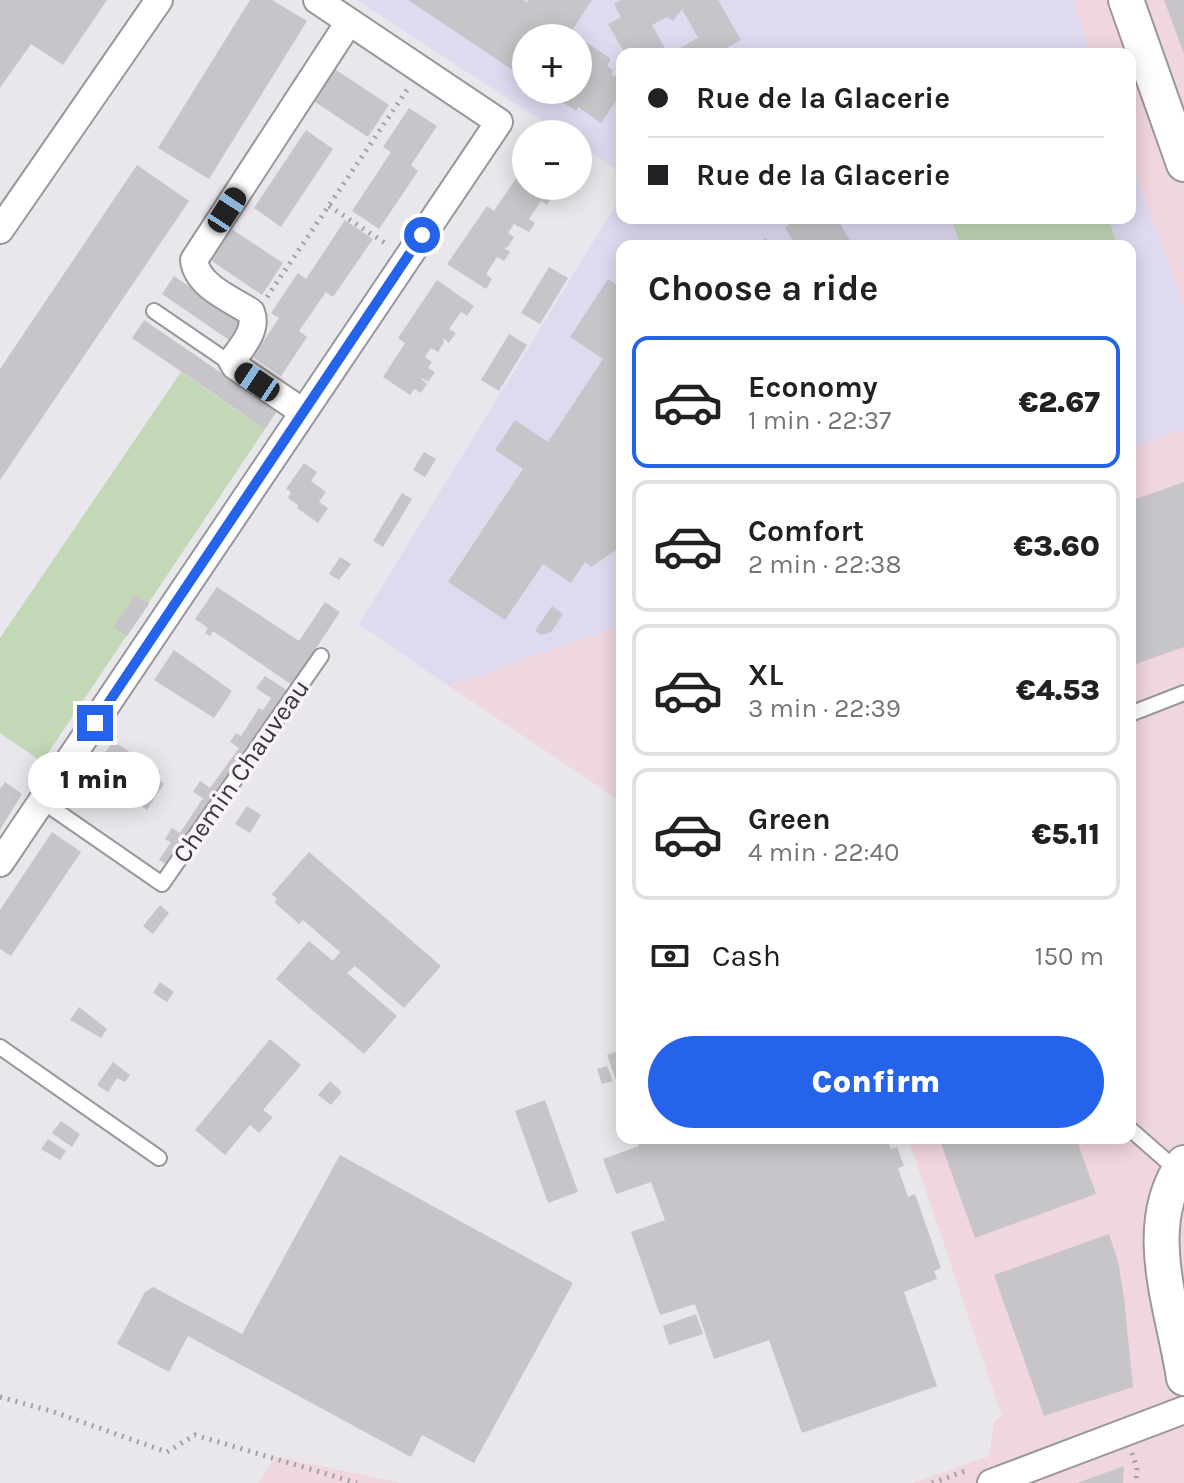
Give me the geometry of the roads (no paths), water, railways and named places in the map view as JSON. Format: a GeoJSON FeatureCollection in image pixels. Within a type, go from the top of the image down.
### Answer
{"type":"FeatureCollection","features":[{"type":"Feature","properties":{"kind":"street"},"geometry":{"type":"LineString","coordinates":[[0,230],[159,0]]}},
{"type":"Feature","properties":{"kind":"street"},"geometry":{"type":"LineString","coordinates":[[0,863],[499,122],[317,0]]}},
{"type":"Feature","properties":{"kind":"street"},"geometry":{"type":"LineString","coordinates":[[1126,0],[1183,160]]}},
{"type":"Feature","properties":{"kind":"street"},"geometry":{"type":"LineString","coordinates":[[303,412],[235,366],[232,361],[254,325],[251,312],[205,282],[195,271],[194,260],[349,22]]}},
{"type":"Feature","properties":{"kind":"street"},"geometry":{"type":"LineString","coordinates":[[1181,1167],[1165,1206],[1160,1237],[1184,1378]]}},
{"type":"Feature","properties":{"kind":"street"},"geometry":{"type":"LineString","coordinates":[[981,1476],[1184,1410]]}},
{"type":"Feature","properties":{"kind":"lane"},"geometry":{"type":"LineString","coordinates":[[154,311],[235,366]]}},
{"type":"Feature","properties":{"kind":"lane","name":"Chemin Chauveau"},"geometry":{"type":"LineString","coordinates":[[42,801],[162,884],[321,656]]}},
{"type":"Feature","properties":{"kind":"lane"},"geometry":{"type":"LineString","coordinates":[[1136,712],[1184,693]]}},
{"type":"Feature","properties":{"kind":"lane"},"geometry":{"type":"LineString","coordinates":[[0,1047],[159,1158]]}},
{"type":"Feature","properties":{"kind":"lane"},"geometry":{"type":"LineString","coordinates":[[1136,1133],[1181,1167]]}}]}
